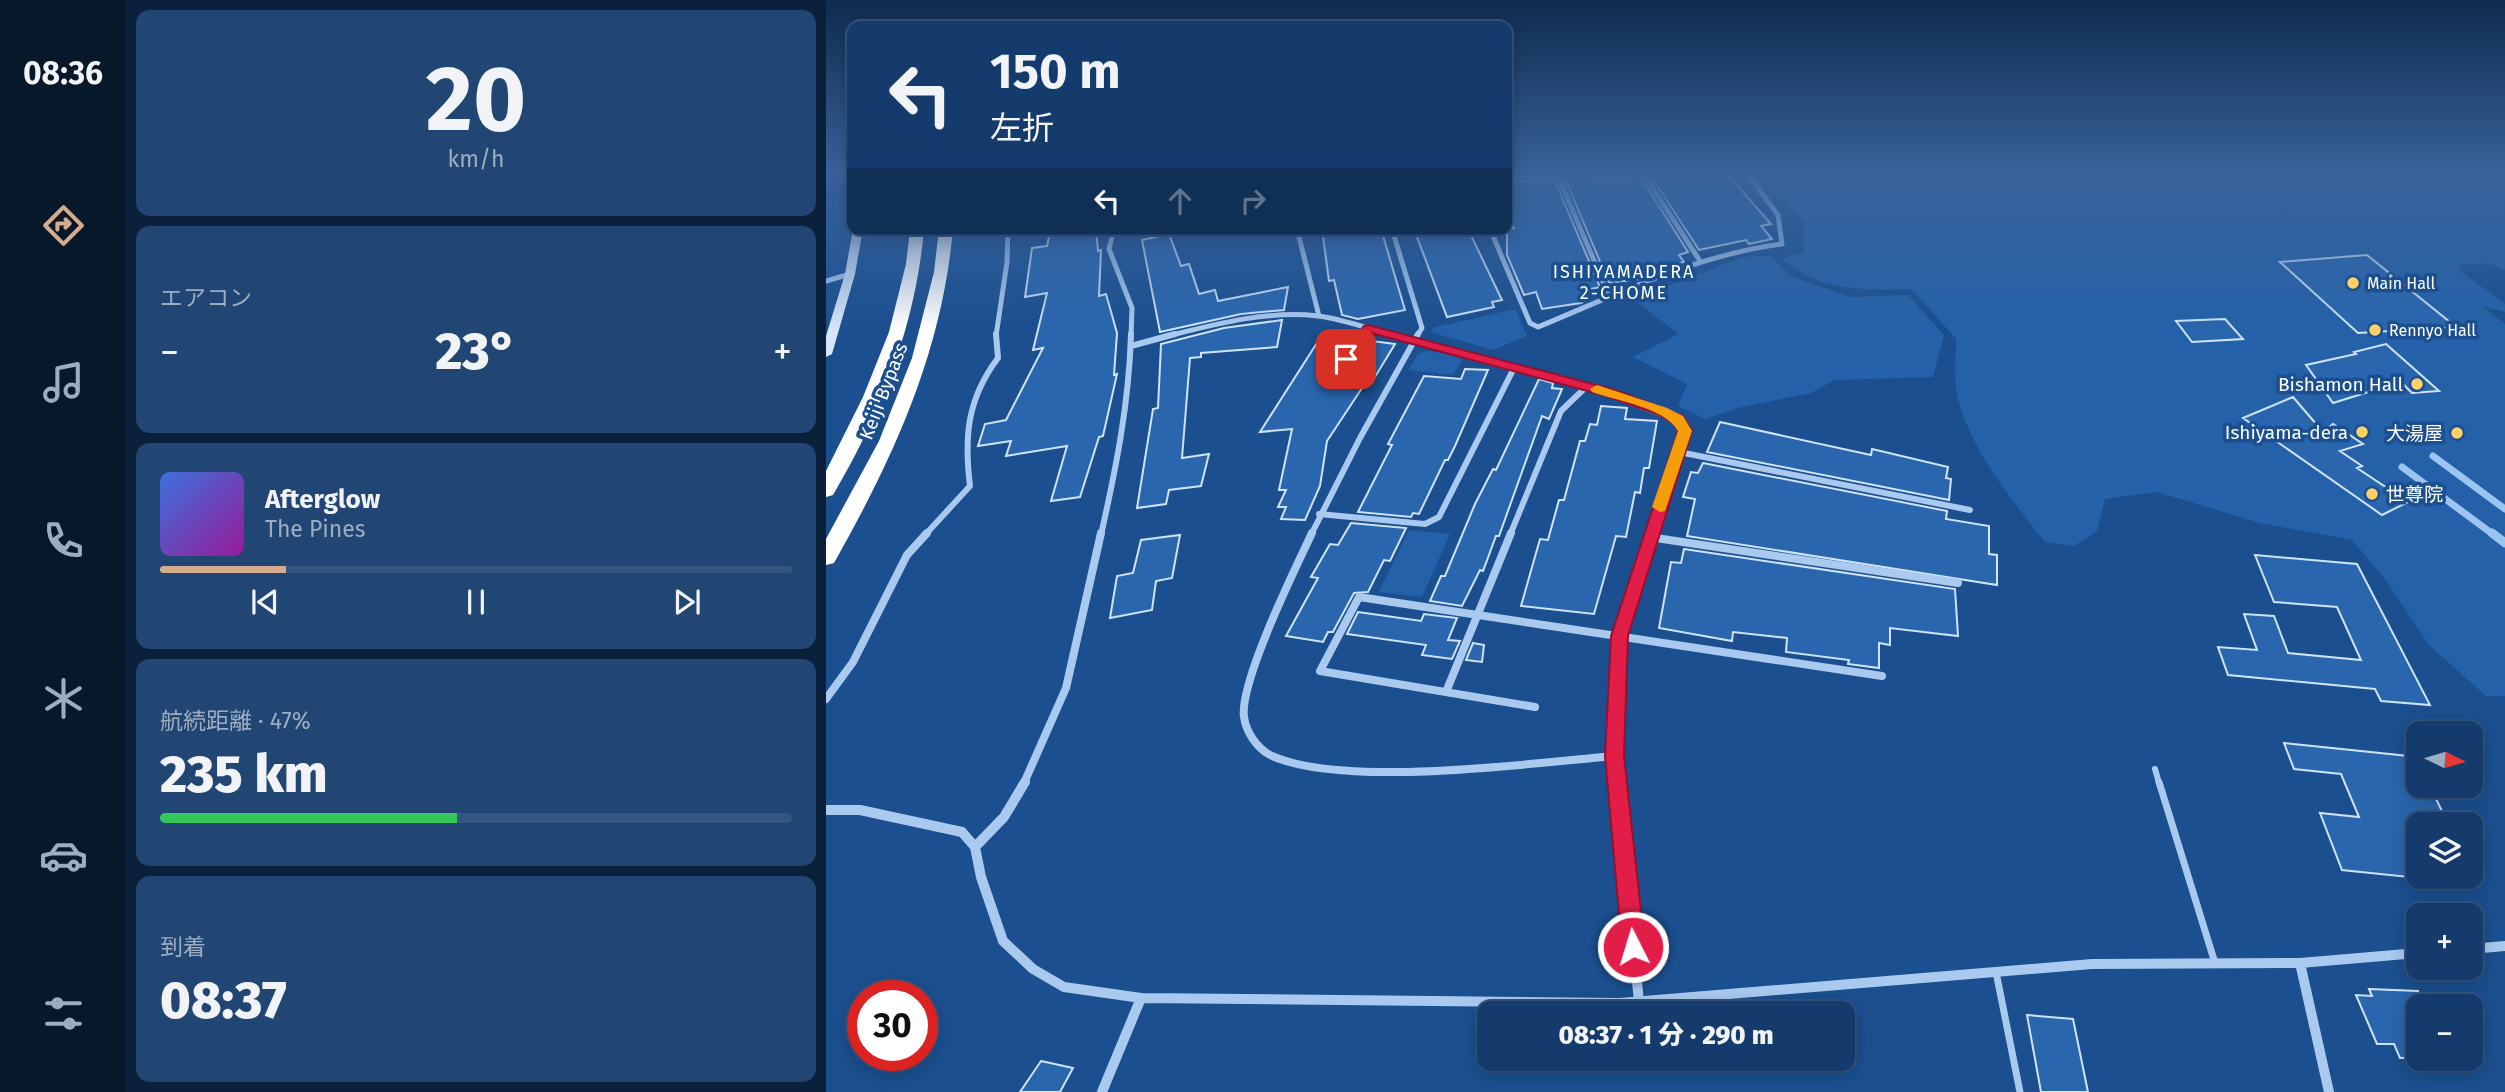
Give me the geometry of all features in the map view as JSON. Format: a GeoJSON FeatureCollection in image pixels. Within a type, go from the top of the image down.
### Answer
{"type":"FeatureCollection","features":[{"type":"Feature","properties":{"kind":"highway","name":"Keiji Bypass"},"geometry":{"type":"LineString","coordinates":[[826,489],[854,437],[896,336],[913,267],[916,235]]}},
{"type":"Feature","properties":{"kind":"highway","name":"Keiji Bypass"},"geometry":{"type":"LineString","coordinates":[[826,557],[884,450],[917,368],[937,302],[945,235]]}},
{"type":"Feature","properties":{"kind":"main road"},"geometry":{"type":"LineString","coordinates":[[826,354],[850,274],[857,235]]}},
{"type":"Feature","properties":{"kind":"street"},"geometry":{"type":"LineString","coordinates":[[1580,227],[1610,298]]}},
{"type":"Feature","properties":{"kind":"street"},"geometry":{"type":"LineString","coordinates":[[1678,227],[1700,261]]}},
{"type":"Feature","properties":{"kind":"street"},"geometry":{"type":"LineString","coordinates":[[1493,235],[1530,323],[1538,327],[1700,261],[1737,250],[1782,244],[1784,227]]}},
{"type":"Feature","properties":{"kind":"street"},"geometry":{"type":"LineString","coordinates":[[826,699],[853,662],[906,555],[970,486],[965,446],[983,377],[998,358],[994,341],[1006,276],[1008,235]]}},
{"type":"Feature","properties":{"kind":"street"},"geometry":{"type":"LineString","coordinates":[[975,847],[1004,817],[1018,796],[1066,688],[1122,440],[1130,384],[1132,308],[1110,249],[1113,235]]}},
{"type":"Feature","properties":{"kind":"street"},"geometry":{"type":"LineString","coordinates":[[1299,235],[1319,316]]}},
{"type":"Feature","properties":{"kind":"street"},"geometry":{"type":"LineString","coordinates":[[1394,235],[1422,328],[1319,514],[1251,676],[1243,711],[1250,737],[1270,756],[1310,767],[1430,769],[1615,756]]}},
{"type":"Feature","properties":{"kind":"street"},"geometry":{"type":"LineString","coordinates":[[826,281],[850,274]]}},
{"type":"Feature","properties":{"kind":"street"},"geometry":{"type":"LineString","coordinates":[[1131,346],[1241,319],[1293,314],[1319,316],[1587,386],[1678,420],[1685,431],[1649,537],[1620,636],[1615,756],[1639,1001]]}},
{"type":"Feature","properties":{"kind":"street"},"geometry":{"type":"LineString","coordinates":[[1346,359],[1368,328]]}},
{"type":"Feature","properties":{"kind":"street"},"geometry":{"type":"LineString","coordinates":[[1319,514],[1425,524],[1440,517],[1514,368]]}},
{"type":"Feature","properties":{"kind":"street"},"geometry":{"type":"LineString","coordinates":[[1446,692],[1562,411],[1587,386]]}},
{"type":"Feature","properties":{"kind":"street"},"geometry":{"type":"LineString","coordinates":[[1678,452],[1970,510]]}},
{"type":"Feature","properties":{"kind":"street"},"geometry":{"type":"LineString","coordinates":[[1649,537],[1958,583]]}},
{"type":"Feature","properties":{"kind":"street"},"geometry":{"type":"LineString","coordinates":[[1535,707],[1320,671],[1359,597],[1882,676]]}},
{"type":"Feature","properties":{"kind":"street"},"geometry":{"type":"LineString","coordinates":[[826,810],[860,810],[962,832],[975,847],[981,877],[1003,941],[1033,970],[1064,987],[1141,998],[1514,1001]]}},
{"type":"Feature","properties":{"kind":"street"},"geometry":{"type":"LineString","coordinates":[[2483,948],[2505,946]]}},
{"type":"Feature","properties":{"kind":"street"},"geometry":{"type":"LineString","coordinates":[[1650,1001],[2092,964],[2300,963],[2406,954]]}},
{"type":"Feature","properties":{"kind":"street"},"geometry":{"type":"LineString","coordinates":[[2300,963],[2329,1092]]}},
{"type":"Feature","properties":{"kind":"street"},"geometry":{"type":"LineString","coordinates":[[1102,1092],[1141,998]]}},
{"type":"Feature","properties":{"kind":"lane"},"geometry":{"type":"LineString","coordinates":[[2155,769],[2215,963]]}},
{"type":"Feature","properties":{"kind":"lane"},"geometry":{"type":"LineString","coordinates":[[1996,970],[2020,1092]]}},
{"type":"Feature","properties":{"kind":"shaded area","name":"Ishiyama-dera"},"geometry":{"type":"Polygon","coordinates":[[[1804,227],[2505,227],[2505,270],[2489,264],[2478,264],[2461,265],[2460,271],[2505,304],[2505,312],[2483,307],[2505,324],[2505,696],[2486,696],[2429,645],[2385,579],[2352,540],[2260,523],[2157,492],[2105,499],[2097,531],[2074,546],[2045,542],[1991,470],[1968,428],[1956,388],[1956,339],[1912,289],[1859,289],[1826,283],[1796,269],[1781,258],[1803,253],[1804,227]]]}},
{"type":"Feature","properties":{"kind":"shaded area"},"geometry":{"type":"Polygon","coordinates":[[[1770,256],[1790,276],[1851,297],[1908,295],[1944,335],[1933,377],[1835,380],[1811,393],[1738,408],[1705,419],[1678,406],[1687,384],[1633,357],[1678,334],[1634,299],[1743,257],[1770,256]]]}},
{"type":"Feature","properties":{"kind":"shaded area"},"geometry":{"type":"Polygon","coordinates":[[[1515,309],[1527,336],[1493,350],[1433,333],[1432,328],[1515,309]]]}},
{"type":"Feature","properties":{"kind":"shaded area"},"geometry":{"type":"Polygon","coordinates":[[[1428,350],[1463,358],[1453,375],[1408,370],[1418,354],[1428,350]]]}},
{"type":"Feature","properties":{"kind":"shaded area"},"geometry":{"type":"Polygon","coordinates":[[[1409,530],[1450,534],[1422,597],[1379,592],[1409,530]]]}},
{"type":"Feature","properties":{"kind":"building"},"geometry":{"type":"Polygon","coordinates":[[[1575,227],[1600,287],[1591,289],[1593,294],[1588,295],[1589,299],[1581,303],[1542,309],[1536,292],[1524,295],[1507,255],[1507,235],[1512,235],[1514,228],[1575,227]]]}},
{"type":"Feature","properties":{"kind":"building"},"geometry":{"type":"Polygon","coordinates":[[[1585,227],[1672,227],[1688,252],[1679,255],[1684,262],[1647,271],[1649,275],[1640,279],[1609,283],[1585,227]]]}},
{"type":"Feature","properties":{"kind":"building"},"geometry":{"type":"Polygon","coordinates":[[[1684,227],[1762,227],[1772,239],[1749,244],[1746,240],[1699,250],[1684,227]]]}},
{"type":"Feature","properties":{"kind":"building"},"geometry":{"type":"Polygon","coordinates":[[[1049,235],[1097,235],[1098,251],[1101,250],[1099,296],[1106,294],[1117,333],[1114,375],[1117,374],[1103,436],[1099,437],[1080,497],[1051,501],[1067,446],[1006,456],[1011,441],[978,446],[985,424],[1006,420],[1043,348],[1033,350],[1047,293],[1025,297],[1032,248],[1047,246],[1049,235]]]}},
{"type":"Feature","properties":{"kind":"building"},"geometry":{"type":"Polygon","coordinates":[[[1169,235],[1181,266],[1189,264],[1199,294],[1215,290],[1218,301],[1288,287],[1284,310],[1241,314],[1160,332],[1142,240],[1169,235]]]}},
{"type":"Feature","properties":{"kind":"building"},"geometry":{"type":"Polygon","coordinates":[[[1323,235],[1383,235],[1405,310],[1358,319],[1342,315],[1334,280],[1329,281],[1323,235]]]}},
{"type":"Feature","properties":{"kind":"building"},"geometry":{"type":"Polygon","coordinates":[[[1416,235],[1471,235],[1502,300],[1492,302],[1494,307],[1447,317],[1416,235]]]}},
{"type":"Feature","properties":{"kind":"building","name":"Main Hall"},"geometry":{"type":"Polygon","coordinates":[[[2367,255],[2456,327],[2358,333],[2280,262],[2367,255]]]}},
{"type":"Feature","properties":{"kind":"building"},"geometry":{"type":"Polygon","coordinates":[[[2225,319],[2243,339],[2192,342],[2176,321],[2225,319]]]}},
{"type":"Feature","properties":{"kind":"building"},"geometry":{"type":"Polygon","coordinates":[[[1282,320],[1277,347],[1201,353],[1201,357],[1190,358],[1182,458],[1209,454],[1201,486],[1169,490],[1166,504],[1137,508],[1153,409],[1158,408],[1161,344],[1224,328],[1282,320]]]}},
{"type":"Feature","properties":{"kind":"building"},"geometry":{"type":"Polygon","coordinates":[[[1322,335],[1353,339],[1340,358],[1345,365],[1351,362],[1365,340],[1395,344],[1375,377],[1370,376],[1327,441],[1320,486],[1305,520],[1281,519],[1286,507],[1278,507],[1286,490],[1279,490],[1292,429],[1260,432],[1322,335]]]}},
{"type":"Feature","properties":{"kind":"building"},"geometry":{"type":"Polygon","coordinates":[[[2386,344],[2439,391],[2412,393],[2404,385],[2381,388],[2333,403],[2306,365],[2356,354],[2354,352],[2386,344]]]}},
{"type":"Feature","properties":{"kind":"building"},"geometry":{"type":"Polygon","coordinates":[[[1465,369],[1488,370],[1455,446],[1448,460],[1445,460],[1419,514],[1413,513],[1411,517],[1358,512],[1392,445],[1388,444],[1424,376],[1461,379],[1465,369]]]}},
{"type":"Feature","properties":{"kind":"building"},"geometry":{"type":"Polygon","coordinates":[[[1539,379],[1553,383],[1552,388],[1562,389],[1549,419],[1542,416],[1499,536],[1496,536],[1483,571],[1480,570],[1462,606],[1430,601],[1441,576],[1445,576],[1475,504],[1493,469],[1496,470],[1539,379]]]}},
{"type":"Feature","properties":{"kind":"building"},"geometry":{"type":"Polygon","coordinates":[[[2293,397],[2323,432],[2333,424],[2363,444],[2340,451],[2362,466],[2357,468],[2408,502],[2382,515],[2243,418],[2293,397]]]}},
{"type":"Feature","properties":{"kind":"building"},"geometry":{"type":"Polygon","coordinates":[[[1601,406],[1627,408],[1625,419],[1657,421],[1649,468],[1644,468],[1640,493],[1635,492],[1626,537],[1616,536],[1594,614],[1521,606],[1540,539],[1548,540],[1559,500],[1564,500],[1580,441],[1585,441],[1590,424],[1597,425],[1601,406]]]}},
{"type":"Feature","properties":{"kind":"building"},"geometry":{"type":"Polygon","coordinates":[[[1720,422],[1871,455],[1872,449],[1948,467],[1946,478],[1951,479],[1949,500],[1707,452],[1720,422]]]}},
{"type":"Feature","properties":{"kind":"building"},"geometry":{"type":"Polygon","coordinates":[[[1703,463],[1947,511],[1946,519],[1989,526],[1989,554],[1997,555],[1997,585],[1687,536],[1695,499],[1683,497],[1691,472],[1698,473],[1703,463]]]}},
{"type":"Feature","properties":{"kind":"building"},"geometry":{"type":"Polygon","coordinates":[[[1351,523],[1406,528],[1390,561],[1384,560],[1368,592],[1354,593],[1333,632],[1328,632],[1323,642],[1286,636],[1318,578],[1311,577],[1330,544],[1338,545],[1351,523]]]}},
{"type":"Feature","properties":{"kind":"building"},"geometry":{"type":"Polygon","coordinates":[[[1180,535],[1172,578],[1156,581],[1152,610],[1110,618],[1117,576],[1133,573],[1141,540],[1180,535]]]}},
{"type":"Feature","properties":{"kind":"building"},"geometry":{"type":"Polygon","coordinates":[[[1684,549],[1955,589],[1958,636],[1890,628],[1890,645],[1879,643],[1879,668],[1848,664],[1849,660],[1786,652],[1787,638],[1733,632],[1732,641],[1659,628],[1671,562],[1681,563],[1684,549]]]}},
{"type":"Feature","properties":{"kind":"building"},"geometry":{"type":"Polygon","coordinates":[[[2255,555],[2357,564],[2430,705],[2381,701],[2375,689],[2228,675],[2218,647],[2257,650],[2244,614],[2274,616],[2288,653],[2361,660],[2337,607],[2274,602],[2255,555]]]}},
{"type":"Feature","properties":{"kind":"building"},"geometry":{"type":"Polygon","coordinates":[[[1358,612],[1421,621],[1424,614],[1457,618],[1448,640],[1460,641],[1452,659],[1422,655],[1426,645],[1347,634],[1358,612]]]}},
{"type":"Feature","properties":{"kind":"building"},"geometry":{"type":"Polygon","coordinates":[[[1473,643],[1484,645],[1482,662],[1466,660],[1473,643]]]}},
{"type":"Feature","properties":{"kind":"building"},"geometry":{"type":"Polygon","coordinates":[[[2284,743],[2406,756],[2406,798],[2436,798],[2442,812],[2406,812],[2406,877],[2342,870],[2320,813],[2359,817],[2341,774],[2294,769],[2284,743]]]}},
{"type":"Feature","properties":{"kind":"building"},"geometry":{"type":"Polygon","coordinates":[[[2369,989],[2418,991],[2418,994],[2406,994],[2406,1058],[2400,1058],[2394,1044],[2377,1044],[2356,995],[2372,996],[2369,989]]]}},
{"type":"Feature","properties":{"kind":"building"},"geometry":{"type":"Polygon","coordinates":[[[2027,1015],[2073,1019],[2088,1092],[2041,1092],[2027,1015]]]}},
{"type":"Feature","properties":{"kind":"building"},"geometry":{"type":"Polygon","coordinates":[[[1041,1061],[1073,1068],[1060,1092],[1020,1092],[1041,1061]]]}},
{"type":"Feature","properties":{"kind":"waterway"},"geometry":{"type":"LineString","coordinates":[[2433,456],[2505,509]]}},
{"type":"Feature","properties":{"kind":"waterway"},"geometry":{"type":"LineString","coordinates":[[2402,467],[2494,535]]}},
{"type":"Feature","properties":{"kind":"waterway"},"geometry":{"type":"LineString","coordinates":[[2492,533],[2505,543]]}},
{"type":"Feature","properties":{"kind":"slow traffic"},"geometry":{"type":"LineString","coordinates":[[1597,389],[1662,411],[1678,420],[1685,431],[1660,507]]}},
{"type":"Feature","properties":{"kind":"place","name":"Main Hall"},"geometry":{"type":"Point","coordinates":[2353,283]}},
{"type":"Feature","properties":{"kind":"place","name":"Rennyo Hall"},"geometry":{"type":"Point","coordinates":[2375,330]}},
{"type":"Feature","properties":{"kind":"place","name":"Bishamon Hall"},"geometry":{"type":"Point","coordinates":[2417,384]}},
{"type":"Feature","properties":{"kind":"place","name":"Ishiyama-dera"},"geometry":{"type":"Point","coordinates":[2362,432]}},
{"type":"Feature","properties":{"kind":"place","name":"大湯屋"},"geometry":{"type":"Point","coordinates":[2457,433]}},
{"type":"Feature","properties":{"kind":"place","name":"世尊院"},"geometry":{"type":"Point","coordinates":[2372,494]}},
{"type":"Feature","properties":{"kind":"district","name":"ISHIYAMADERA 2-CHOME"},"geometry":{"type":"Point","coordinates":[1624,282]}},
{"type":"Feature","properties":{"kind":"route"},"geometry":{"type":"LineString","coordinates":[[1346,359],[1368,328],[1611,393],[1662,411],[1678,420],[1685,431],[1649,537],[1620,636],[1615,756],[1633,947]]}}]}
